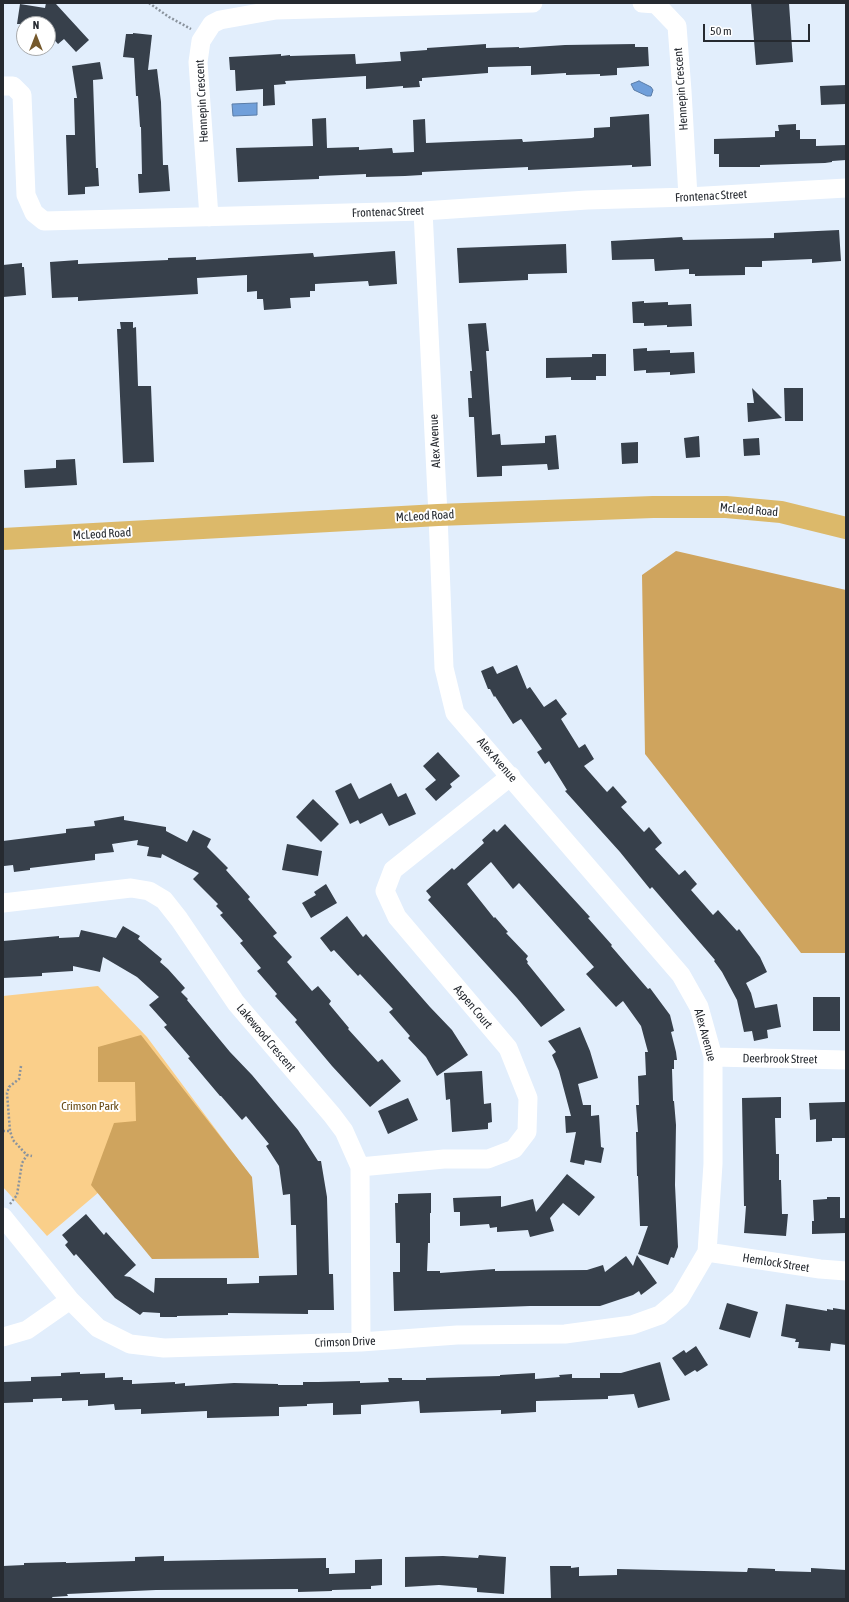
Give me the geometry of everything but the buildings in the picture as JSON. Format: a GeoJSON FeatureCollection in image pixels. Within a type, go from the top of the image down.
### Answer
{"type":"FeatureCollection","features":[{"type":"Feature","properties":{"kind":"main road","name":"McLeod Road"},"geometry":{"type":"LineString","coordinates":[[3,539],[438,515],[653,507],[726,507],[781,512],[846,528]]}},
{"type":"Feature","properties":{"kind":"street","name":"Hennepin Crescent"},"geometry":{"type":"LineString","coordinates":[[210,217],[198,62],[201,41],[212,24],[220,20],[276,10],[533,3]]}},
{"type":"Feature","properties":{"kind":"street","name":"Hennepin Crescent"},"geometry":{"type":"LineString","coordinates":[[642,3],[656,4],[677,26],[688,197]]}},
{"type":"Feature","properties":{"kind":"street","name":"Frontenac Street"},"geometry":{"type":"LineString","coordinates":[[3,86],[13,86],[22,95],[26,195],[34,213],[44,221],[423,211],[587,200],[688,197],[846,188]]}},
{"type":"Feature","properties":{"kind":"street","name":"Alex Avenue"},"geometry":{"type":"LineString","coordinates":[[423,211],[444,668],[455,713],[681,975],[699,1008],[713,1057],[713,1164],[707,1252]]}},
{"type":"Feature","properties":{"kind":"street","name":"Aspen Court"},"geometry":{"type":"LineString","coordinates":[[360,1167],[444,1159],[488,1159],[514,1149],[527,1132],[528,1098],[508,1048],[397,917],[385,891],[394,870],[510,776]]}},
{"type":"Feature","properties":{"kind":"street","name":"Lakewood Crescent"},"geometry":{"type":"LineString","coordinates":[[3,903],[131,888],[150,891],[164,900],[179,919],[236,1003],[344,1131],[360,1167],[361,1342]]}},
{"type":"Feature","properties":{"kind":"street","name":"Deerbrook Street"},"geometry":{"type":"LineString","coordinates":[[713,1057],[846,1060]]}},
{"type":"Feature","properties":{"kind":"street","name":"Crimson Drive"},"geometry":{"type":"LineString","coordinates":[[5,1212],[70,1300],[98,1328],[130,1344],[164,1348],[361,1342],[457,1335],[566,1334],[632,1325],[660,1315],[680,1298],[707,1252]]}},
{"type":"Feature","properties":{"kind":"street","name":"Hemlock Street"},"geometry":{"type":"LineString","coordinates":[[707,1252],[820,1269],[846,1271]]}},
{"type":"Feature","properties":{"kind":"street"},"geometry":{"type":"LineString","coordinates":[[3,1337],[27,1330],[70,1300]]}},
{"type":"Feature","properties":{"kind":"path"},"geometry":{"type":"LineString","coordinates":[[149,3],[169,17],[204,36]]}},
{"type":"Feature","properties":{"kind":"path"},"geometry":{"type":"LineString","coordinates":[[21,1066],[19,1079],[9,1087],[10,1131],[13,1140],[27,1155],[32,1156]]}},
{"type":"Feature","properties":{"kind":"path"},"geometry":{"type":"LineString","coordinates":[[3,1131],[10,1131]]}},
{"type":"Feature","properties":{"kind":"path"},"geometry":{"type":"LineString","coordinates":[[5,1212],[17,1195],[22,1163],[27,1155]]}},
{"type":"Feature","properties":{"kind":"green space","name":"Crimson Park"},"geometry":{"type":"Polygon","coordinates":[[[98,986],[147,1037],[252,1178],[99,1192],[47,1236],[3,1187],[3,996],[98,986]]]}},
{"type":"Feature","properties":{"kind":"shaded area"},"geometry":{"type":"Polygon","coordinates":[[[676,551],[846,590],[846,953],[801,953],[645,754],[642,575],[676,551]]]}},
{"type":"Feature","properties":{"kind":"shaded area"},"geometry":{"type":"Polygon","coordinates":[[[141,1035],[252,1177],[259,1258],[152,1259],[91,1185],[114,1123],[136,1121],[135,1082],[98,1082],[98,1047],[141,1035]]]}},
{"type":"Feature","properties":{"kind":"water"},"geometry":{"type":"Polygon","coordinates":[[[639,81],[651,87],[653,90],[651,96],[647,96],[634,90],[631,84],[639,81]]]}},
{"type":"Feature","properties":{"kind":"water"},"geometry":{"type":"Polygon","coordinates":[[[257,103],[257,115],[233,116],[232,104],[257,103]]]}}]}
